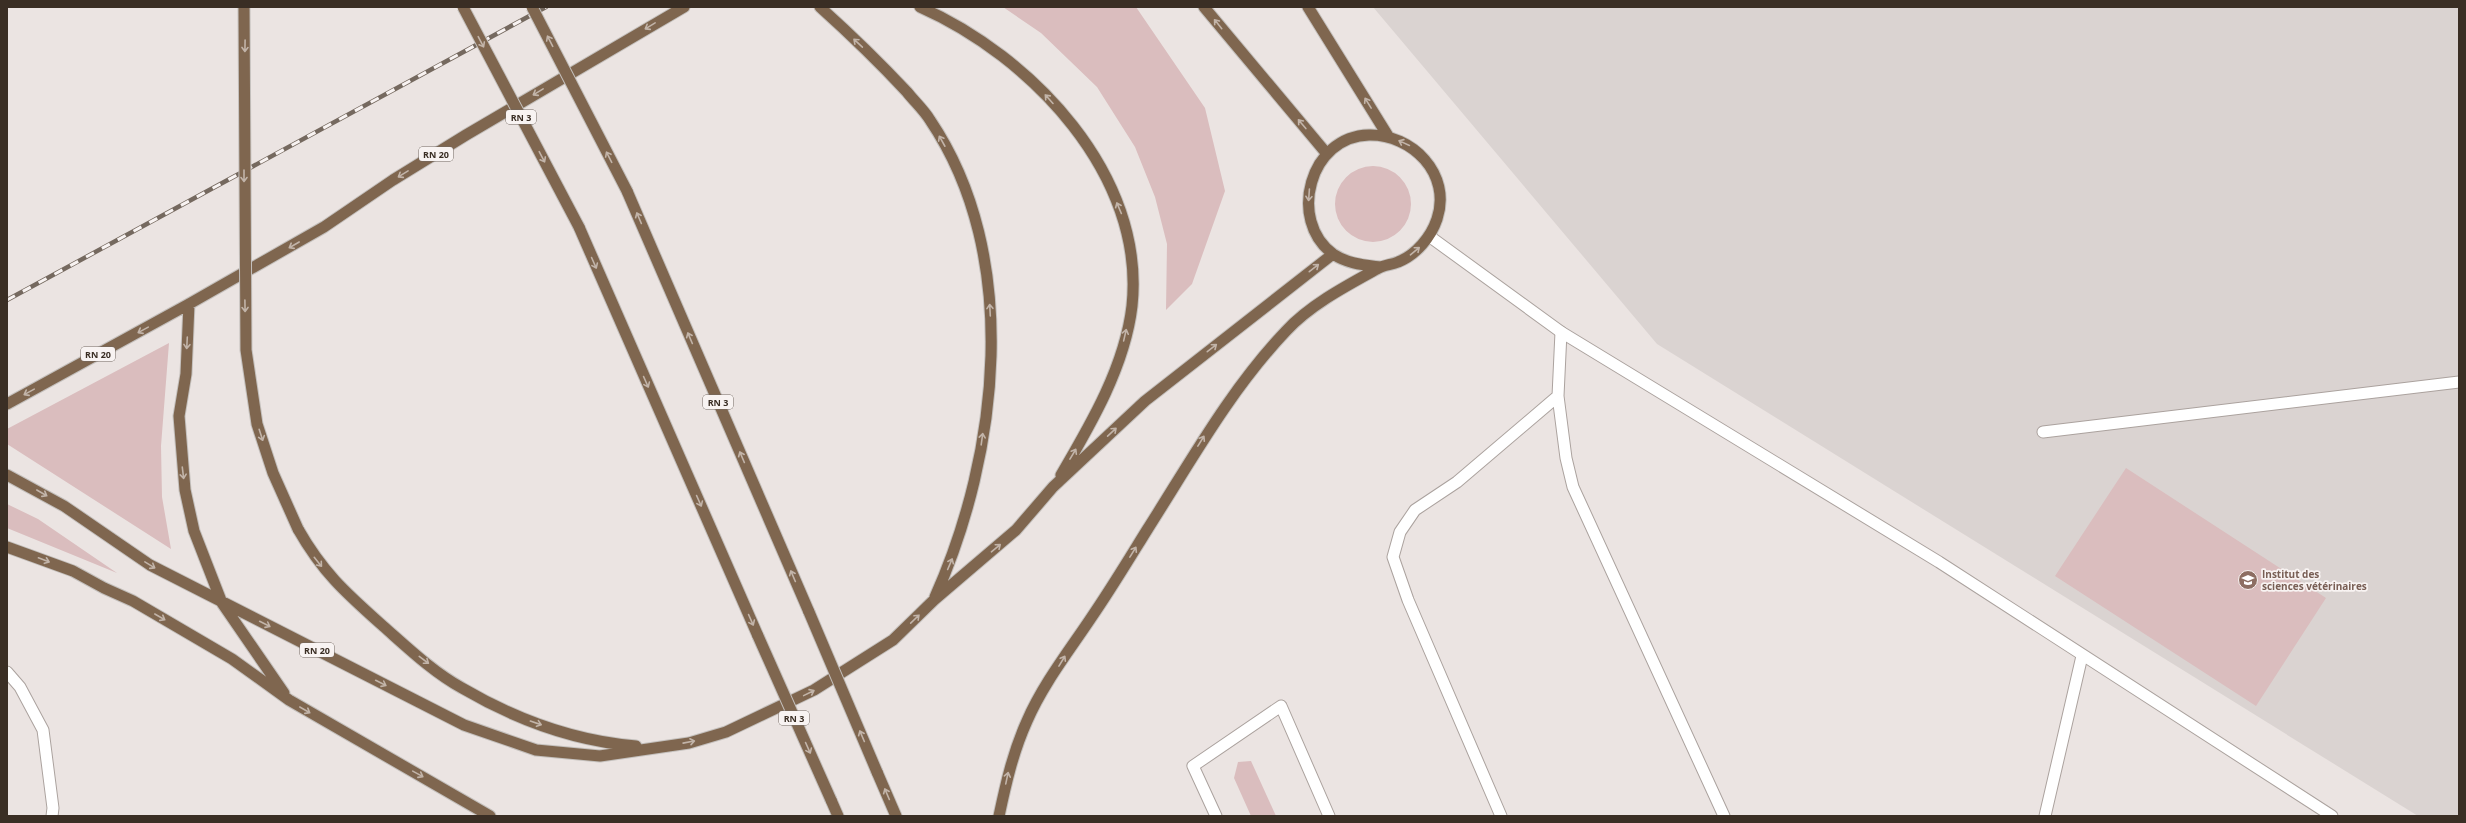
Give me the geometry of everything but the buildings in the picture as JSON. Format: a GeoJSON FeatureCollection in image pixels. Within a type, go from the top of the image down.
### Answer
{"type":"FeatureCollection","features":[{"type":"Feature","properties":{"kind":"highway"},"geometry":{"type":"LineString","coordinates":[[244,7],[246,350],[257,424],[273,473],[298,529],[315,559],[336,584],[413,652],[461,688],[518,717],[572,736],[606,743],[650,747],[690,742],[726,732],[814,690],[893,640],[934,600],[1016,530],[1053,487],[1145,401],[1333,254]]}},
{"type":"Feature","properties":{"kind":"highway","name":"RN 3"},"geometry":{"type":"LineString","coordinates":[[463,7],[579,227],[838,816]]}},
{"type":"Feature","properties":{"kind":"highway","name":"RN 3"},"geometry":{"type":"LineString","coordinates":[[532,7],[627,191],[896,816]]}},
{"type":"Feature","properties":{"kind":"highway","name":"RN 20"},"geometry":{"type":"LineString","coordinates":[[7,404],[189,304],[324,227],[393,180],[684,7]]}},
{"type":"Feature","properties":{"kind":"highway"},"geometry":{"type":"LineString","coordinates":[[820,7],[881,64],[930,119],[961,175],[982,238],[990,307],[991,369],[978,468],[952,559],[934,600]]}},
{"type":"Feature","properties":{"kind":"highway"},"geometry":{"type":"LineString","coordinates":[[920,7],[984,41],[1037,86],[1075,127],[1102,169],[1123,217],[1132,264],[1132,306],[1122,349],[1103,397],[1080,444],[1053,487]]}},
{"type":"Feature","properties":{"kind":"highway"},"geometry":{"type":"LineString","coordinates":[[1204,7],[1327,154]]}},
{"type":"Feature","properties":{"kind":"highway"},"geometry":{"type":"LineString","coordinates":[[1308,7],[1388,136]]}},
{"type":"Feature","properties":{"kind":"highway"},"geometry":{"type":"LineString","coordinates":[[999,816],[1009,770],[1027,720],[1070,648],[1143,537],[1202,439],[1243,381],[1288,329],[1330,296],[1380,267],[1399,262],[1416,251],[1429,236],[1438,217],[1440,196],[1435,175],[1424,157],[1414,148],[1388,136],[1366,135],[1345,141],[1327,154],[1314,172],[1308,194],[1309,216],[1318,237],[1333,254],[1355,264],[1380,267]]}},
{"type":"Feature","properties":{"kind":"highway"},"geometry":{"type":"LineString","coordinates":[[189,304],[186,374],[179,416],[180,454],[185,490],[194,530],[222,603],[289,700]]}},
{"type":"Feature","properties":{"kind":"highway","name":"RN 20"},"geometry":{"type":"LineString","coordinates":[[7,475],[64,506],[150,565],[464,725],[529,748],[600,756],[650,747]]}},
{"type":"Feature","properties":{"kind":"highway"},"geometry":{"type":"LineString","coordinates":[[7,547],[73,571],[104,588],[133,601],[232,659],[289,700],[490,816]]}},
{"type":"Feature","properties":{"kind":"street"},"geometry":{"type":"LineString","coordinates":[[1429,236],[1561,332],[1939,562],[2082,656],[2332,816]]}},
{"type":"Feature","properties":{"kind":"street"},"geometry":{"type":"LineString","coordinates":[[1561,332],[1558,396],[1566,458],[1573,487],[1724,816]]}},
{"type":"Feature","properties":{"kind":"street"},"geometry":{"type":"LineString","coordinates":[[2043,432],[2459,382]]}},
{"type":"Feature","properties":{"kind":"street"},"geometry":{"type":"LineString","coordinates":[[1501,816],[1408,600],[1393,556],[1400,532],[1415,510],[1457,482],[1558,396]]}},
{"type":"Feature","properties":{"kind":"street"},"geometry":{"type":"LineString","coordinates":[[2045,816],[2082,656]]}},
{"type":"Feature","properties":{"kind":"street"},"geometry":{"type":"LineString","coordinates":[[7,672],[20,687],[43,730],[53,808],[52,816]]}},
{"type":"Feature","properties":{"kind":"street"},"geometry":{"type":"LineString","coordinates":[[1216,816],[1192,766],[1281,706],[1329,816]]}},
{"type":"Feature","properties":{"kind":"shaded area"},"geometry":{"type":"Polygon","coordinates":[[[1003,7],[1136,7],[1205,108],[1225,191],[1192,284],[1166,310],[1167,244],[1155,197],[1135,147],[1097,87],[1041,33],[1003,7]]]}},
{"type":"Feature","properties":{"kind":"shaded area","name":"Institut des sciences vétérinaires"},"geometry":{"type":"Polygon","coordinates":[[[1373,7],[2459,7],[2459,816],[2418,816],[1657,344],[1373,7]]]}},
{"type":"Feature","properties":{"kind":"shaded area"},"geometry":{"type":"Polygon","coordinates":[[[1373,166],[1387,169],[1400,177],[1408,190],[1411,204],[1408,218],[1400,231],[1387,239],[1373,242],[1359,239],[1346,231],[1338,218],[1335,204],[1338,190],[1346,177],[1359,169],[1373,166]]]}},
{"type":"Feature","properties":{"kind":"shaded area"},"geometry":{"type":"Polygon","coordinates":[[[169,343],[161,446],[162,497],[171,549],[7,444],[7,429],[169,343]]]}},
{"type":"Feature","properties":{"kind":"shaded area"},"geometry":{"type":"Polygon","coordinates":[[[2126,468],[2326,598],[2256,706],[2055,576],[2126,468]]]}},
{"type":"Feature","properties":{"kind":"shaded area"},"geometry":{"type":"Polygon","coordinates":[[[7,504],[38,519],[117,573],[7,528],[7,504]]]}},
{"type":"Feature","properties":{"kind":"shaded area"},"geometry":{"type":"Polygon","coordinates":[[[1251,761],[1276,816],[1251,816],[1234,778],[1238,762],[1251,761]]]}},
{"type":"Feature","properties":{"kind":"railway"},"geometry":{"type":"LineString","coordinates":[[7,300],[546,7]]}},
{"type":"Feature","properties":{"kind":"place","name":"Institut des sciences vétérinaires"},"geometry":{"type":"Point","coordinates":[2248,580]}}]}
